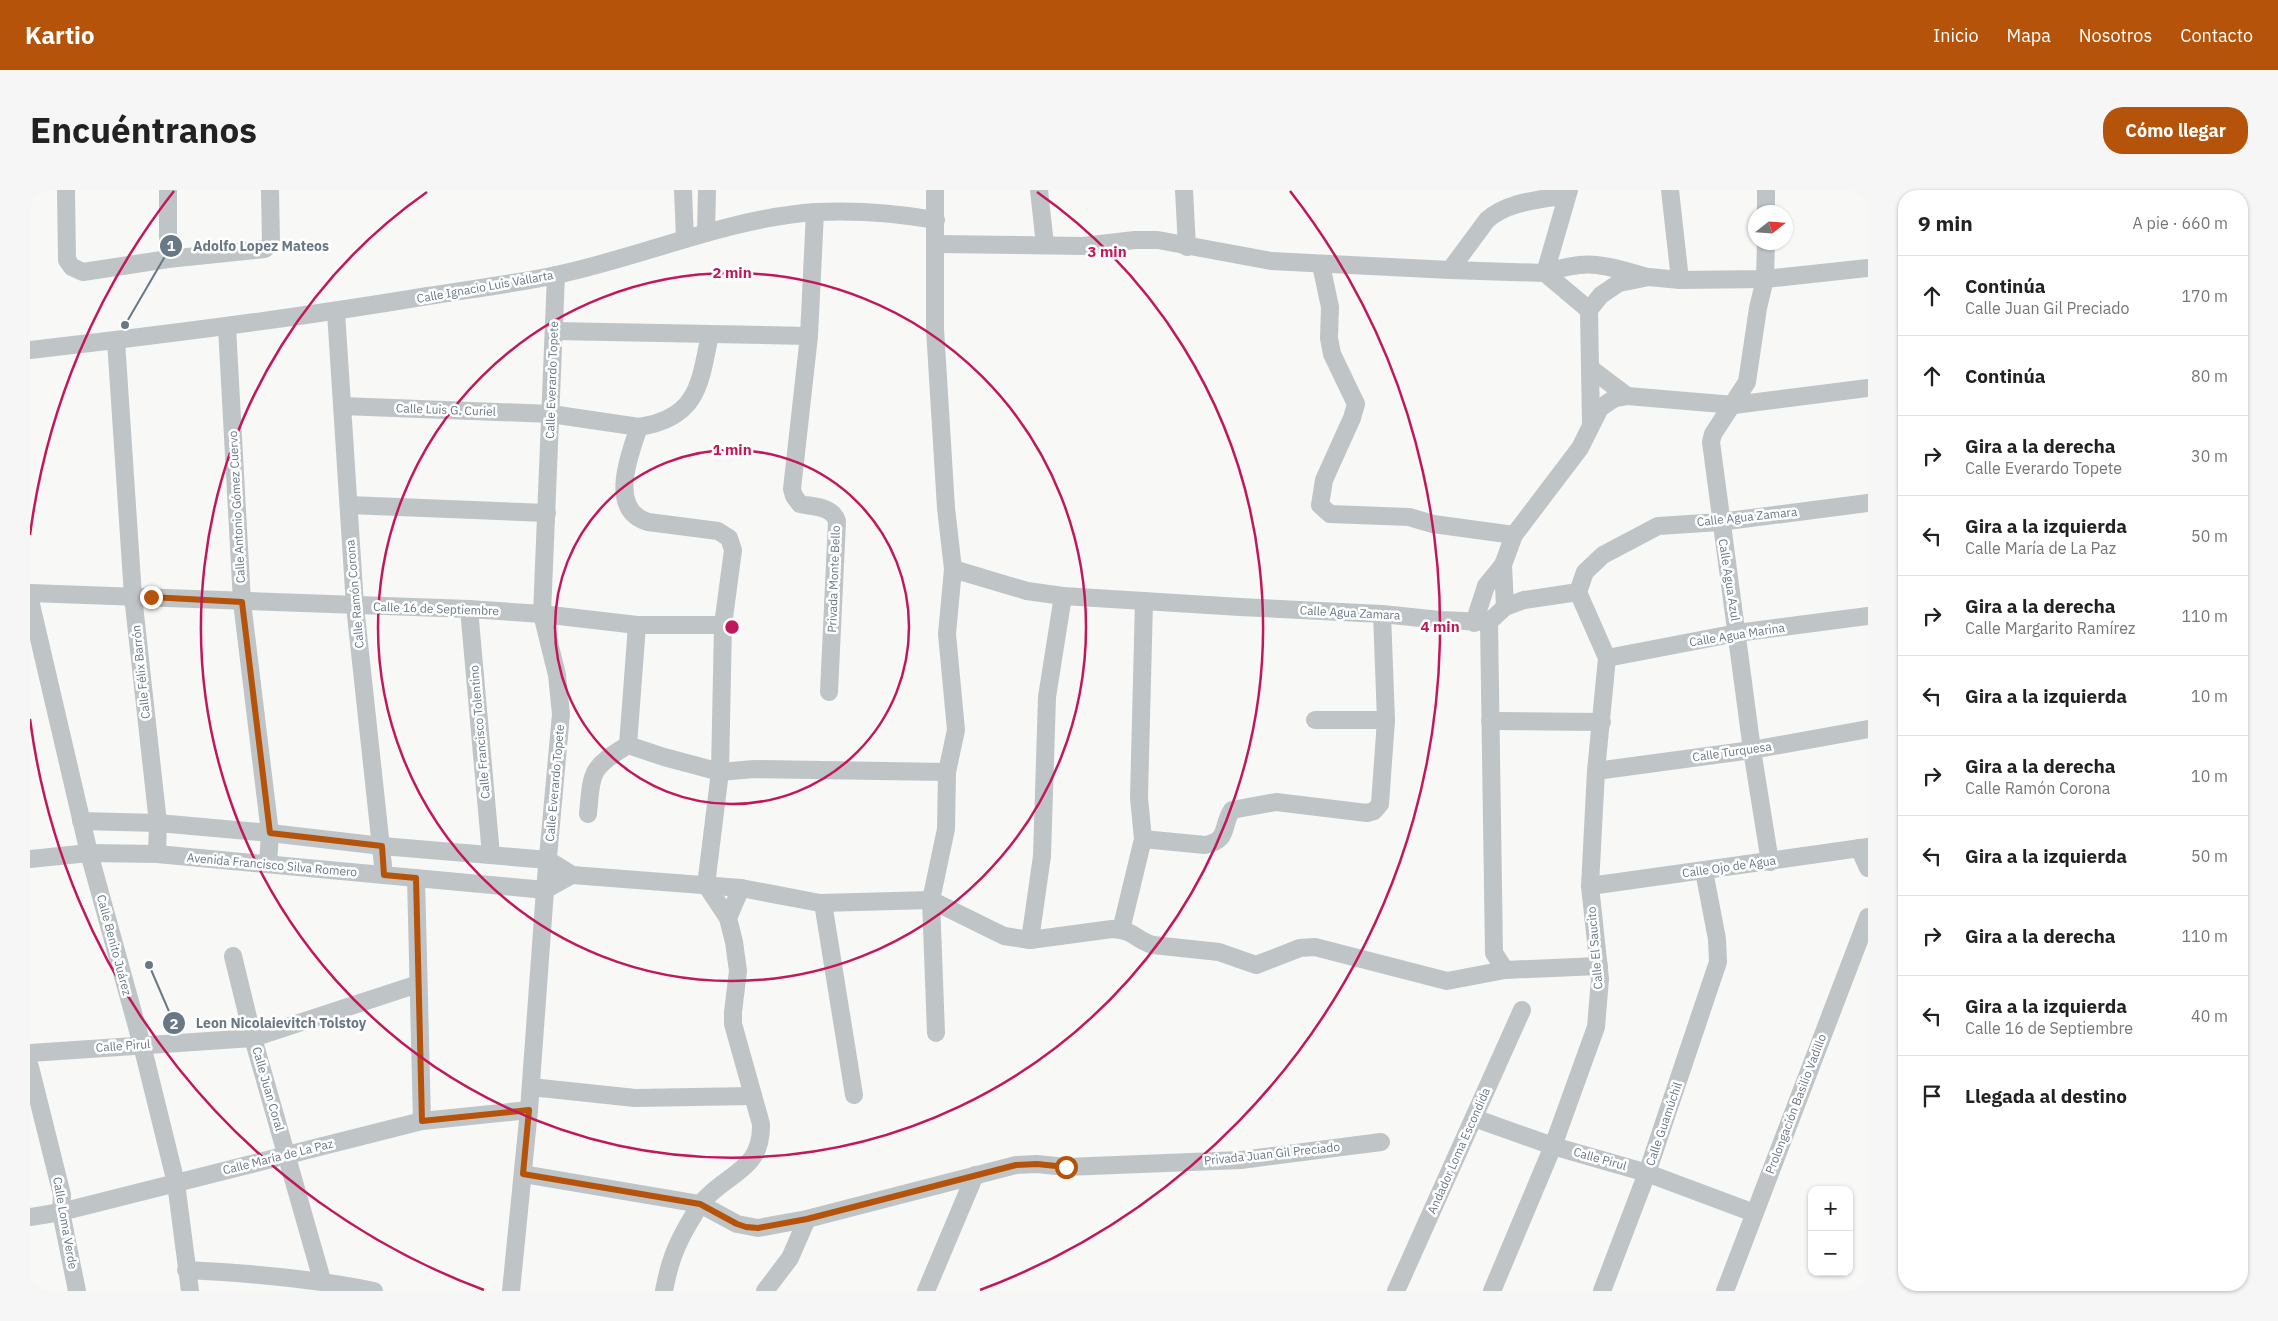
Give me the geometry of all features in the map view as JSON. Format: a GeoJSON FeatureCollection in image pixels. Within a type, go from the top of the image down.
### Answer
{"type":"FeatureCollection","features":[{"type":"Feature","properties":{"kind":"street"},"geometry":{"type":"LineString","coordinates":[[66,190],[67,260],[72,267],[83,272],[168,259],[259,251],[270,246],[271,243],[270,190]]}},
{"type":"Feature","properties":{"kind":"street"},"geometry":{"type":"LineString","coordinates":[[168,190],[168,259]]}},
{"type":"Feature","properties":{"kind":"street"},"geometry":{"type":"LineString","coordinates":[[935,190],[935,329],[940,426],[953,570],[947,634],[956,730],[947,772],[946,829],[931,900],[936,1034]]}},
{"type":"Feature","properties":{"kind":"street"},"geometry":{"type":"LineString","coordinates":[[1039,190],[1045,245]]}},
{"type":"Feature","properties":{"kind":"street"},"geometry":{"type":"LineString","coordinates":[[1184,190],[1187,247]]}},
{"type":"Feature","properties":{"kind":"street"},"geometry":{"type":"LineString","coordinates":[[1670,190],[1680,280]]}},
{"type":"Feature","properties":{"kind":"street"},"geometry":{"type":"LineString","coordinates":[[1766,190],[1766,205]]}},
{"type":"Feature","properties":{"kind":"street"},"geometry":{"type":"LineString","coordinates":[[1450,270],[1493,214],[1529,201],[1568,193],[1544,273]]}},
{"type":"Feature","properties":{"kind":"street"},"geometry":{"type":"LineString","coordinates":[[685,239],[684,195],[707,195],[706,233]]}},
{"type":"Feature","properties":{"kind":"street"},"geometry":{"type":"LineString","coordinates":[[554,331],[809,336],[815,212]]}},
{"type":"Feature","properties":{"kind":"street","name":"Calle Ignacio Luis Vallarta"},"geometry":{"type":"LineString","coordinates":[[30,350],[336,312],[556,275],[706,233],[774,218],[815,212],[872,212],[936,220]]}},
{"type":"Feature","properties":{"kind":"street"},"geometry":{"type":"LineString","coordinates":[[935,244],[1083,246],[1150,240],[1271,261],[1321,265],[1544,273],[1562,267],[1589,263],[1649,277],[1680,280],[1765,279],[1868,268]]}},
{"type":"Feature","properties":{"kind":"street","name":"Calle Agua Azul"},"geometry":{"type":"LineString","coordinates":[[1766,250],[1765,279],[1758,308],[1747,382],[1734,405],[1713,434],[1711,442],[1720,522],[1752,750],[1770,862]]}},
{"type":"Feature","properties":{"kind":"street"},"geometry":{"type":"LineString","coordinates":[[1321,265],[1330,307],[1329,338],[1332,354],[1356,404],[1352,418],[1324,480],[1320,505],[1330,514],[1409,517],[1433,524],[1514,535]]}},
{"type":"Feature","properties":{"kind":"street"},"geometry":{"type":"LineString","coordinates":[[1544,273],[1589,310]]}},
{"type":"Feature","properties":{"kind":"street","name":"Calle Everardo Topete"},"geometry":{"type":"LineString","coordinates":[[511,1291],[531,1087],[545,890],[561,714],[557,675],[542,614],[556,275]]}},
{"type":"Feature","properties":{"kind":"street"},"geometry":{"type":"LineString","coordinates":[[1591,423],[1589,310],[1601,295],[1619,283],[1649,277]]}},
{"type":"Feature","properties":{"kind":"street","name":"Calle Ramón Corona"},"geometry":{"type":"LineString","coordinates":[[336,312],[355,606],[384,875]]}},
{"type":"Feature","properties":{"kind":"street","name":"Calle Antonio Gómez Cuervo"},"geometry":{"type":"LineString","coordinates":[[227,327],[242,602],[270,833],[268,864]]}},
{"type":"Feature","properties":{"kind":"street"},"geometry":{"type":"LineString","coordinates":[[664,1291],[672,1253],[700,1204],[705,1198],[747,1166],[753,1158],[762,1137],[762,1124],[734,1024],[733,1012],[738,971],[734,942],[728,918],[706,884],[720,772],[723,625],[733,550],[728,538],[718,531],[660,525],[639,520],[627,500],[624,484],[625,470],[639,427],[658,424],[678,414],[690,402],[702,375],[710,334]]}},
{"type":"Feature","properties":{"kind":"street","name":"Privada Monte Bello"},"geometry":{"type":"LineString","coordinates":[[809,336],[792,483],[794,496],[800,504],[829,510],[834,514],[837,521],[829,692]]}},
{"type":"Feature","properties":{"kind":"street","name":"Calle Félix Barrón"},"geometry":{"type":"LineString","coordinates":[[116,340],[133,596],[158,823],[157,854]]}},
{"type":"Feature","properties":{"kind":"street"},"geometry":{"type":"LineString","coordinates":[[1590,368],[1627,396]]}},
{"type":"Feature","properties":{"kind":"street"},"geometry":{"type":"LineString","coordinates":[[1504,970],[1494,953],[1490,721],[1481,622],[1486,586],[1503,565],[1514,535],[1580,448],[1591,423],[1605,404],[1615,398],[1627,396],[1734,405],[1868,388]]}},
{"type":"Feature","properties":{"kind":"street","name":"Calle Luis G. Curiel"},"geometry":{"type":"LineString","coordinates":[[342,406],[551,414],[639,427]]}},
{"type":"Feature","properties":{"kind":"street","name":"Calle Agua Zamara"},"geometry":{"type":"LineString","coordinates":[[1578,592],[1590,566],[1618,546],[1658,526],[1720,522],[1868,503]]}},
{"type":"Feature","properties":{"kind":"street"},"geometry":{"type":"LineString","coordinates":[[348,506],[546,513]]}},
{"type":"Feature","properties":{"kind":"street"},"geometry":{"type":"LineString","coordinates":[[1503,565],[1505,607]]}},
{"type":"Feature","properties":{"kind":"street","name":"Calle Agua Zamara"},"geometry":{"type":"LineString","coordinates":[[953,570],[1027,591],[1063,596],[1382,614],[1481,622]]}},
{"type":"Feature","properties":{"kind":"street"},"geometry":{"type":"LineString","coordinates":[[1481,622],[1505,607],[1524,600],[1578,592]]}},
{"type":"Feature","properties":{"kind":"street","name":"Calle El Saucito"},"geometry":{"type":"LineString","coordinates":[[1492,1291],[1553,1146],[1596,1027],[1600,979],[1590,886],[1596,771],[1607,658],[1578,592]]}},
{"type":"Feature","properties":{"kind":"street","name":"Calle 16 de Septiembre"},"geometry":{"type":"LineString","coordinates":[[30,593],[469,609],[542,614],[637,625],[723,625]]}},
{"type":"Feature","properties":{"kind":"street"},"geometry":{"type":"LineString","coordinates":[[1030,940],[1042,856],[1047,698],[1063,596]]}},
{"type":"Feature","properties":{"kind":"street","name":"Calle Benito Juárez"},"geometry":{"type":"LineString","coordinates":[[30,600],[89,853],[142,1045],[176,1183],[190,1291]]}},
{"type":"Feature","properties":{"kind":"street"},"geometry":{"type":"LineString","coordinates":[[1121,930],[1143,839],[1139,798],[1144,601]]}},
{"type":"Feature","properties":{"kind":"street","name":"Calle Francisco Tolentino"},"geometry":{"type":"LineString","coordinates":[[469,609],[491,856]]}},
{"type":"Feature","properties":{"kind":"street"},"geometry":{"type":"LineString","coordinates":[[1143,839],[1185,843],[1212,843],[1218,841],[1222,835],[1232,810],[1272,802],[1367,813],[1374,811],[1380,804],[1386,720],[1382,614]]}},
{"type":"Feature","properties":{"kind":"street","name":"Calle Agua Marina"},"geometry":{"type":"LineString","coordinates":[[1607,658],[1737,633],[1868,616]]}},
{"type":"Feature","properties":{"kind":"street"},"geometry":{"type":"LineString","coordinates":[[628,745],[637,625]]}},
{"type":"Feature","properties":{"kind":"street"},"geometry":{"type":"LineString","coordinates":[[1315,720],[1386,720]]}},
{"type":"Feature","properties":{"kind":"street"},"geometry":{"type":"LineString","coordinates":[[1490,721],[1602,722]]}},
{"type":"Feature","properties":{"kind":"street","name":"Calle Turquesa"},"geometry":{"type":"LineString","coordinates":[[1596,771],[1752,750],[1868,729]]}},
{"type":"Feature","properties":{"kind":"street"},"geometry":{"type":"LineString","coordinates":[[588,814],[591,783],[598,766],[604,759],[628,745],[720,772],[754,769],[947,772]]}},
{"type":"Feature","properties":{"kind":"street"},"geometry":{"type":"LineString","coordinates":[[81,821],[158,823],[382,846],[548,860],[572,875],[706,884],[741,888],[824,903],[931,900],[1004,936],[1030,940],[1112,929],[1121,930],[1131,932],[1146,944],[1153,946],[1219,952],[1256,965],[1300,948],[1315,947],[1447,981],[1504,970],[1599,966]]}},
{"type":"Feature","properties":{"kind":"street"},"geometry":{"type":"LineString","coordinates":[[1864,847],[1868,868]]}},
{"type":"Feature","properties":{"kind":"street","name":"Calle Ojo de Agua"},"geometry":{"type":"LineString","coordinates":[[1590,886],[1770,862],[1864,847]]}},
{"type":"Feature","properties":{"kind":"street","name":"Avenida Francisco Silva Romero"},"geometry":{"type":"LineString","coordinates":[[30,859],[89,853],[157,854],[545,890]]}},
{"type":"Feature","properties":{"kind":"street","name":"Calle Guamúchil"},"geometry":{"type":"LineString","coordinates":[[1602,1291],[1647,1173],[1716,970],[1718,955],[1704,871]]}},
{"type":"Feature","properties":{"kind":"street"},"geometry":{"type":"LineString","coordinates":[[545,890],[572,875]]}},
{"type":"Feature","properties":{"kind":"street"},"geometry":{"type":"LineString","coordinates":[[416,878],[422,1121]]}},
{"type":"Feature","properties":{"kind":"street"},"geometry":{"type":"LineString","coordinates":[[728,918],[741,888]]}},
{"type":"Feature","properties":{"kind":"street"},"geometry":{"type":"LineString","coordinates":[[824,903],[854,1094]]}},
{"type":"Feature","properties":{"kind":"street","name":"Prolongación Basilio Vadillo"},"geometry":{"type":"LineString","coordinates":[[1725,1291],[1868,917]]}},
{"type":"Feature","properties":{"kind":"street","name":"Calle Juan Coral"},"geometry":{"type":"LineString","coordinates":[[233,956],[286,1155],[322,1280]]}},
{"type":"Feature","properties":{"kind":"street","name":"Calle Pirul"},"geometry":{"type":"LineString","coordinates":[[30,1053],[254,1038],[418,984]]}},
{"type":"Feature","properties":{"kind":"street","name":"Andador Loma Escondida"},"geometry":{"type":"LineString","coordinates":[[1396,1291],[1522,1010]]}},
{"type":"Feature","properties":{"kind":"street","name":"Calle Loma Verde"},"geometry":{"type":"LineString","coordinates":[[30,1067],[62,1194],[61,1212],[77,1291]]}},
{"type":"Feature","properties":{"kind":"street"},"geometry":{"type":"LineString","coordinates":[[531,1087],[635,1098],[753,1096]]}},
{"type":"Feature","properties":{"kind":"street","name":"Calle María de La Paz"},"geometry":{"type":"LineString","coordinates":[[30,1217],[61,1212],[422,1121],[529,1110]]}},
{"type":"Feature","properties":{"kind":"street","name":"Calle Pirul"},"geometry":{"type":"LineString","coordinates":[[1474,1118],[1553,1146],[1647,1173],[1754,1213]]}},
{"type":"Feature","properties":{"kind":"street","name":"Privada Juan Gil Preciado"},"geometry":{"type":"LineString","coordinates":[[523,1174],[700,1204],[746,1227],[758,1228],[807,1219],[975,1175],[1025,1164],[1066,1167],[1241,1160],[1381,1142]]}},
{"type":"Feature","properties":{"kind":"street"},"geometry":{"type":"LineString","coordinates":[[926,1291],[975,1175]]}},
{"type":"Feature","properties":{"kind":"street"},"geometry":{"type":"LineString","coordinates":[[765,1291],[790,1258],[807,1219]]}},
{"type":"Feature","properties":{"kind":"street"},"geometry":{"type":"LineString","coordinates":[[186,1270],[248,1273],[322,1280],[374,1291]]}},
{"type":"Feature","properties":{"kind":"place","name":"Adolfo Lopez Mateos"},"geometry":{"type":"Point","coordinates":[125,325]}},
{"type":"Feature","properties":{"kind":"place","name":"Leon Nicolaievitch Tolstoy"},"geometry":{"type":"Point","coordinates":[149,965]}},
{"type":"Feature","properties":{"kind":"route"},"geometry":{"type":"LineString","coordinates":[[151,597],[242,602],[270,833],[382,846],[384,875],[416,878],[422,1121],[529,1110],[523,1174],[700,1204],[737,1224],[758,1228],[807,1219],[1016,1165],[1037,1164],[1066,1167]]}}]}
